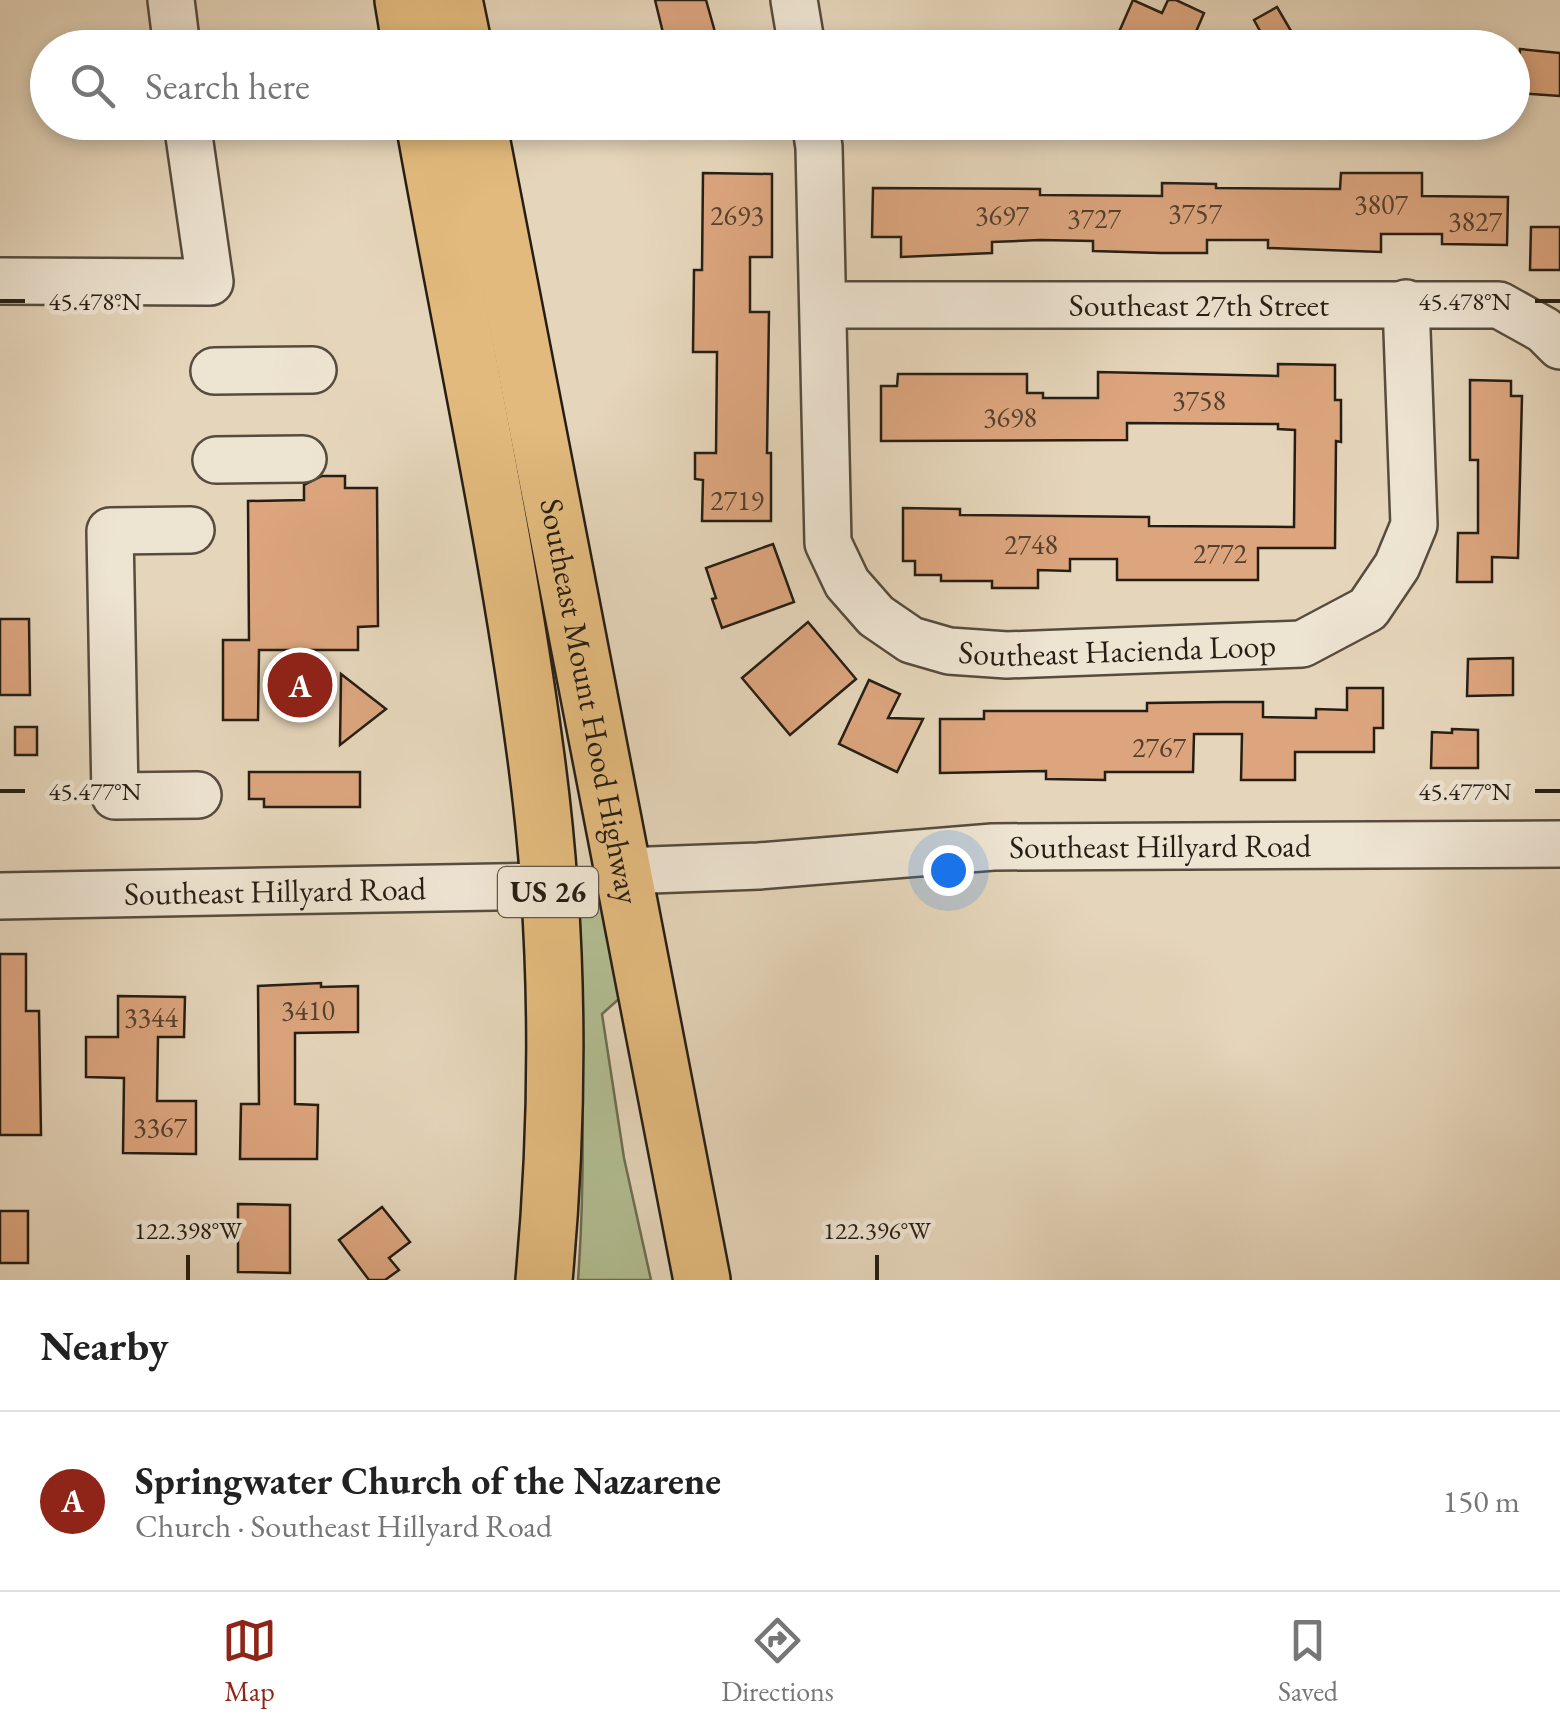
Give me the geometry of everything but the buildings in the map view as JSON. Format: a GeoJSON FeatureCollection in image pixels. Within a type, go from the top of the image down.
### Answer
{"type":"FeatureCollection","features":[{"type":"Feature","properties":{"kind":"highway"},"geometry":{"type":"LineString","coordinates":[[402,0],[408,30]]}},
{"type":"Feature","properties":{"kind":"highway"},"geometry":{"type":"LineString","coordinates":[[454,0],[460,30]]}},
{"type":"Feature","properties":{"kind":"highway","name":"Southeast Mount Hood Highway"},"geometry":{"type":"LineString","coordinates":[[427,140],[496,508],[536,753],[548,886],[554,1049],[544,1280]]}},
{"type":"Feature","properties":{"kind":"highway","name":"Southeast Mount Hood Highway"},"geometry":{"type":"LineString","coordinates":[[481,140],[702,1280]]}},
{"type":"Feature","properties":{"kind":"highway"},"geometry":{"type":"LineString","coordinates":[[496,508],[533,573],[590,856],[597,867],[623,871]]}},
{"type":"Feature","properties":{"kind":"street"},"geometry":{"type":"LineString","coordinates":[[170,0],[174,30]]}},
{"type":"Feature","properties":{"kind":"street"},"geometry":{"type":"LineString","coordinates":[[794,0],[799,30]]}},
{"type":"Feature","properties":{"kind":"street"},"geometry":{"type":"LineString","coordinates":[[0,282],[210,282],[190,140]]}},
{"type":"Feature","properties":{"kind":"street","name":"Southeast Hacienda Loop"},"geometry":{"type":"LineString","coordinates":[[818,140],[828,543],[847,583],[876,616],[911,640],[949,651],[1006,655],[1302,644],[1368,609],[1397,566],[1414,525],[1406,303]]}},
{"type":"Feature","properties":{"kind":"street","name":"Southeast 27th Street"},"geometry":{"type":"LineString","coordinates":[[824,305],[1499,305],[1544,330],[1560,346]]}},
{"type":"Feature","properties":{"kind":"street"},"geometry":{"type":"LineString","coordinates":[[214,371],[313,370]]}},
{"type":"Feature","properties":{"kind":"street"},"geometry":{"type":"LineString","coordinates":[[216,460],[303,459]]}},
{"type":"Feature","properties":{"kind":"street"},"geometry":{"type":"LineString","coordinates":[[191,530],[110,531],[114,796],[198,795]]}},
{"type":"Feature","properties":{"kind":"street","name":"Southeast Hillyard Road"},"geometry":{"type":"LineString","coordinates":[[623,871],[759,866],[994,847],[1560,844]]}},
{"type":"Feature","properties":{"kind":"street","name":"Southeast Hillyard Road"},"geometry":{"type":"LineString","coordinates":[[0,896],[548,886]]}},
{"type":"Feature","properties":{"kind":"green space"},"geometry":{"type":"Polygon","coordinates":[[[575,873],[600,889],[621,997],[602,1014],[624,1158],[651,1280],[578,1280],[583,1127],[575,873]]]}},
{"type":"Feature","properties":{"kind":"place","name":"Springwater Church of the Nazarene"},"geometry":{"type":"Point","coordinates":[300,685]}}]}
